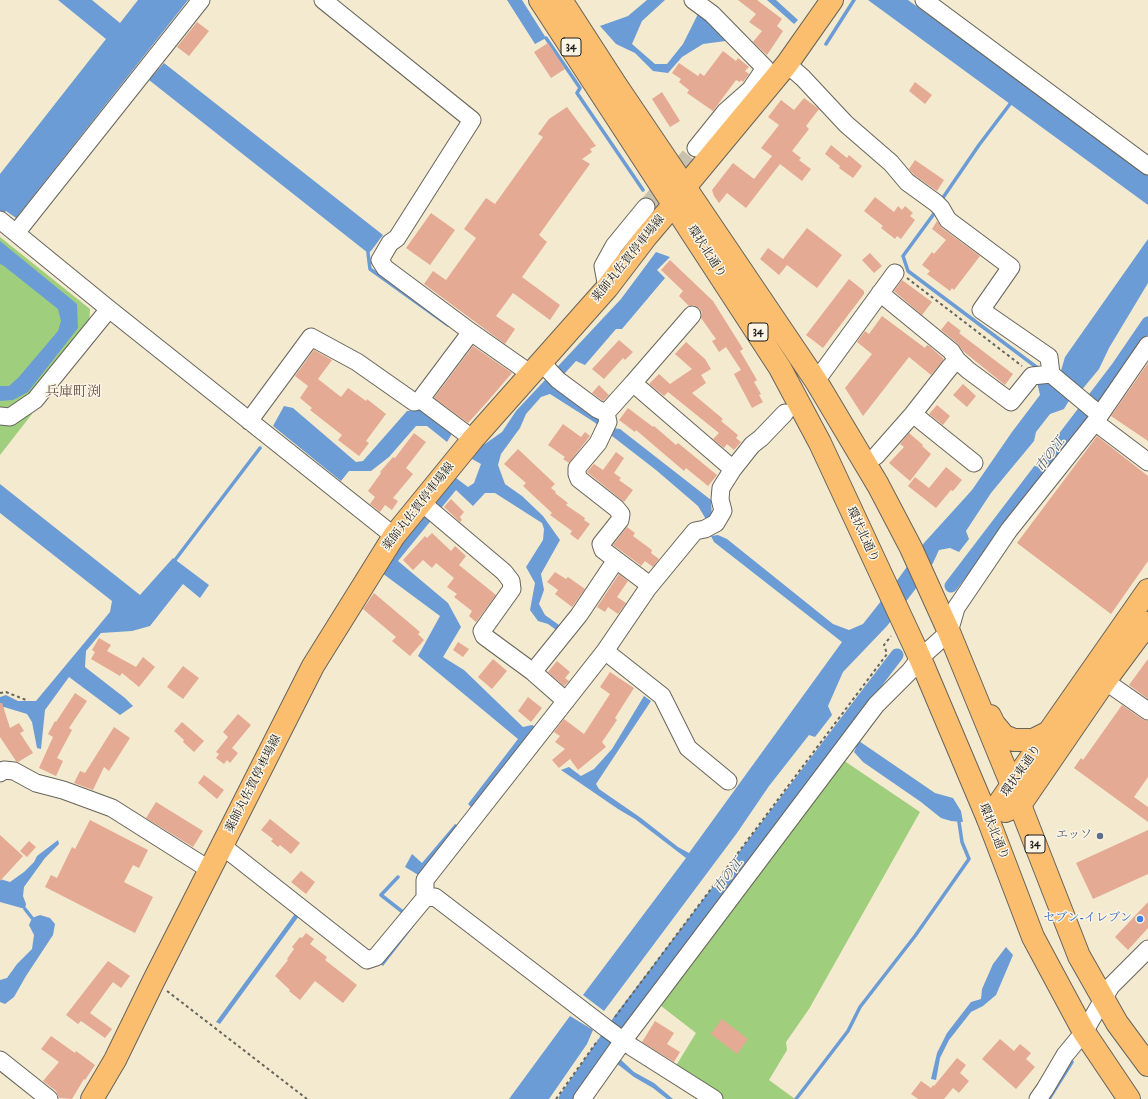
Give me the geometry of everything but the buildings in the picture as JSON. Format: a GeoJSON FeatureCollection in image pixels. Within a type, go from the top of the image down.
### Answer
{"type":"FeatureCollection","features":[{"type":"Feature","properties":{"kind":"main road","name":"環状北通り"},"geometry":{"type":"LineString","coordinates":[[540,0],[609,90],[680,195],[816,381],[878,485],[911,548],[949,632],[1012,785],[1079,956],[1118,1023],[1148,1065]]}},
{"type":"Feature","properties":{"kind":"main road","name":"環状北通り"},"geometry":{"type":"LineString","coordinates":[[561,0],[609,90]]}},
{"type":"Feature","properties":{"kind":"main road","name":"薬師丸佐賀停車場線"},"geometry":{"type":"LineString","coordinates":[[92,1099],[115,1060],[313,666],[394,536],[429,509],[473,439],[545,372],[607,288],[680,195],[769,75],[788,64],[832,0]]}},
{"type":"Feature","properties":{"kind":"main road","name":"環状北通り"},"geometry":{"type":"LineString","coordinates":[[680,195],[780,368],[820,444],[886,586],[897,624],[920,658],[988,819],[1033,937],[1084,1032],[1129,1099]]}},
{"type":"Feature","properties":{"kind":"main road","name":"環状東通り"},"geometry":{"type":"LineString","coordinates":[[988,819],[1148,590]]}},
{"type":"Feature","properties":{"kind":"main road","name":"環状東通り"},"geometry":{"type":"LineString","coordinates":[[988,819],[1020,805],[1105,681],[1148,623]]}},
{"type":"Feature","properties":{"kind":"main road"},"geometry":{"type":"LineString","coordinates":[[949,632],[962,643],[994,724],[1004,736],[1014,740],[1033,740],[1049,732]]}},
{"type":"Feature","properties":{"kind":"street"},"geometry":{"type":"LineString","coordinates":[[16,233],[201,0]]}},
{"type":"Feature","properties":{"kind":"street"},"geometry":{"type":"LineString","coordinates":[[323,0],[472,120],[396,238],[390,243],[380,260],[385,268],[471,332],[545,372],[597,409],[606,423]]}},
{"type":"Feature","properties":{"kind":"street"},"geometry":{"type":"LineString","coordinates":[[693,0],[712,14],[769,75],[725,112],[696,148]]}},
{"type":"Feature","properties":{"kind":"street"},"geometry":{"type":"LineString","coordinates":[[924,0],[1148,166]]}},
{"type":"Feature","properties":{"kind":"street"},"geometry":{"type":"LineString","coordinates":[[788,64],[846,124],[892,163],[907,182],[938,206],[948,220],[1011,267],[981,310],[1049,357],[1044,376],[1011,402],[957,360],[951,351],[880,293]]}},
{"type":"Feature","properties":{"kind":"street"},"geometry":{"type":"LineString","coordinates":[[607,288],[603,266],[614,246],[646,207]]}},
{"type":"Feature","properties":{"kind":"street"},"geometry":{"type":"LineString","coordinates":[[0,220],[109,309],[394,536]]}},
{"type":"Feature","properties":{"kind":"street"},"geometry":{"type":"LineString","coordinates":[[816,381],[880,293],[899,274]]}},
{"type":"Feature","properties":{"kind":"street"},"geometry":{"type":"LineString","coordinates":[[0,416],[10,417],[35,400],[109,309]]}},
{"type":"Feature","properties":{"kind":"street"},"geometry":{"type":"LineString","coordinates":[[648,588],[647,583],[603,550],[601,544],[620,520],[621,514],[620,511],[579,479],[577,468],[598,443],[606,423],[634,384],[692,315]]}},
{"type":"Feature","properties":{"kind":"street"},"geometry":{"type":"LineString","coordinates":[[249,421],[311,337],[357,362],[414,402],[421,400],[471,332]]}},
{"type":"Feature","properties":{"kind":"street"},"geometry":{"type":"LineString","coordinates":[[582,1099],[623,1041],[876,705],[910,671],[920,658],[949,632],[956,608],[1089,408],[1148,345]]}},
{"type":"Feature","properties":{"kind":"street"},"geometry":{"type":"LineString","coordinates":[[876,456],[957,360]]}},
{"type":"Feature","properties":{"kind":"street"},"geometry":{"type":"LineString","coordinates":[[1044,376],[1089,408],[1148,462]]}},
{"type":"Feature","properties":{"kind":"street"},"geometry":{"type":"LineString","coordinates":[[634,384],[727,464]]}},
{"type":"Feature","properties":{"kind":"street"},"geometry":{"type":"LineString","coordinates":[[421,400],[473,439]]}},
{"type":"Feature","properties":{"kind":"street"},"geometry":{"type":"LineString","coordinates":[[425,898],[425,880],[605,651],[648,588],[695,531],[705,529],[716,523],[723,511],[720,499],[721,488],[732,469],[752,445],[761,438],[785,413]]}},
{"type":"Feature","properties":{"kind":"street"},"geometry":{"type":"LineString","coordinates":[[912,414],[974,463]]}},
{"type":"Feature","properties":{"kind":"street"},"geometry":{"type":"LineString","coordinates":[[429,509],[504,572],[511,581],[512,589],[482,631],[484,636],[533,672],[566,701]]}},
{"type":"Feature","properties":{"kind":"street"},"geometry":{"type":"LineString","coordinates":[[533,672],[576,620],[616,560]]}},
{"type":"Feature","properties":{"kind":"street"},"geometry":{"type":"LineString","coordinates":[[605,651],[662,696],[688,748],[728,781]]}},
{"type":"Feature","properties":{"kind":"street"},"geometry":{"type":"LineString","coordinates":[[1105,681],[1148,711]]}},
{"type":"Feature","properties":{"kind":"street"},"geometry":{"type":"LineString","coordinates":[[0,773],[4,770],[14,771],[36,783],[63,790],[112,808],[210,870]]}},
{"type":"Feature","properties":{"kind":"street"},"geometry":{"type":"LineString","coordinates":[[223,844],[230,852],[367,960],[376,957],[425,898],[435,896],[623,1041],[714,1099]]}},
{"type":"Feature","properties":{"kind":"street"},"geometry":{"type":"LineString","coordinates":[[1038,1099],[1065,1055],[1084,1032],[1111,986],[1148,949]]}},
{"type":"Feature","properties":{"kind":"street"},"geometry":{"type":"LineString","coordinates":[[0,1060],[49,1099]]}},
{"type":"Feature","properties":{"kind":"path"},"geometry":{"type":"LineString","coordinates":[[899,274],[1026,369],[1044,376]]}},
{"type":"Feature","properties":{"kind":"path"},"geometry":{"type":"LineString","coordinates":[[556,1099],[594,1019],[887,654],[884,645],[897,624]]}},
{"type":"Feature","properties":{"kind":"path"},"geometry":{"type":"LineString","coordinates":[[0,693],[6,692],[26,700]]}},
{"type":"Feature","properties":{"kind":"path"},"geometry":{"type":"LineString","coordinates":[[153,982],[165,989],[307,1099]]}},
{"type":"Feature","properties":{"kind":"green space"},"geometry":{"type":"Polygon","coordinates":[[[0,237],[90,309],[89,327],[33,397],[32,414],[0,455],[0,237]]]}},
{"type":"Feature","properties":{"kind":"green space"},"geometry":{"type":"Polygon","coordinates":[[[840,758],[920,812],[809,1009],[786,1042],[787,1050],[769,1080],[795,1099],[721,1099],[674,1069],[696,1033],[656,1002],[840,758]]]}},
{"type":"Feature","properties":{"kind":"water"},"geometry":{"type":"Polygon","coordinates":[[[58,0],[92,0],[120,23],[138,0],[188,0],[16,218],[6,211],[0,217],[0,174],[106,39],[58,0]]]}},
{"type":"Feature","properties":{"kind":"water"},"geometry":{"type":"Polygon","coordinates":[[[507,0],[522,0],[546,38],[535,44],[507,0]]]}},
{"type":"Feature","properties":{"kind":"water"},"geometry":{"type":"Polygon","coordinates":[[[647,0],[665,0],[642,21],[632,44],[655,64],[667,64],[683,44],[699,12],[733,40],[703,44],[682,57],[668,73],[653,71],[635,53],[616,44],[600,26],[628,16],[647,0]]]}},
{"type":"Feature","properties":{"kind":"water"},"geometry":{"type":"Polygon","coordinates":[[[767,0],[776,0],[798,20],[794,24],[767,0]]]}},
{"type":"Feature","properties":{"kind":"water"},"geometry":{"type":"Polygon","coordinates":[[[868,0],[908,0],[1148,175],[1148,205],[868,0]]]}},
{"type":"Feature","properties":{"kind":"water"},"geometry":{"type":"Polygon","coordinates":[[[164,63],[383,235],[371,251],[368,253],[149,80],[164,63]]]}},
{"type":"Feature","properties":{"kind":"water"},"geometry":{"type":"Polygon","coordinates":[[[1148,239],[1148,283],[1109,348],[1099,369],[1080,392],[1060,374],[1065,357],[1148,239]]]}},
{"type":"Feature","properties":{"kind":"water"},"geometry":{"type":"Polygon","coordinates":[[[0,241],[77,304],[78,328],[28,392],[13,400],[0,401],[0,386],[9,386],[18,378],[58,331],[61,321],[58,309],[0,264],[0,241]]]}},
{"type":"Feature","properties":{"kind":"water"},"geometry":{"type":"Polygon","coordinates":[[[656,252],[670,257],[657,270],[665,278],[622,329],[616,329],[585,365],[576,361],[565,373],[561,375],[613,428],[620,429],[711,500],[712,517],[707,521],[698,506],[656,470],[594,422],[550,394],[541,397],[526,414],[520,428],[501,454],[498,465],[505,484],[522,496],[543,516],[560,540],[541,574],[544,590],[539,604],[545,615],[559,625],[559,632],[548,624],[538,621],[530,610],[535,583],[526,567],[543,540],[544,529],[542,523],[495,493],[485,493],[473,506],[456,490],[398,561],[448,603],[461,627],[443,657],[464,670],[523,727],[532,725],[538,728],[473,809],[468,804],[518,739],[418,656],[440,616],[382,573],[392,555],[456,478],[468,487],[474,483],[481,464],[472,459],[482,446],[502,432],[516,411],[621,299],[656,252]]]}},
{"type":"Feature","properties":{"kind":"water"},"geometry":{"type":"Polygon","coordinates":[[[1046,380],[1070,399],[1064,409],[1050,414],[1036,432],[1034,441],[991,493],[966,531],[969,539],[959,552],[950,548],[939,550],[933,563],[914,591],[887,626],[843,672],[828,706],[832,715],[815,737],[809,735],[769,786],[737,833],[604,1011],[583,995],[686,858],[635,819],[561,770],[569,767],[581,776],[594,769],[612,749],[644,696],[651,701],[596,784],[599,789],[641,818],[678,847],[689,853],[842,642],[714,542],[711,536],[718,535],[727,539],[833,624],[849,630],[863,624],[924,543],[972,490],[1012,432],[1040,395],[1037,382],[1046,380]]]}},
{"type":"Feature","properties":{"kind":"water"},"geometry":{"type":"Polygon","coordinates":[[[284,406],[293,408],[356,462],[363,461],[407,411],[423,409],[453,432],[447,442],[427,426],[416,426],[389,457],[371,471],[349,471],[341,481],[273,426],[284,406]]]}},
{"type":"Feature","properties":{"kind":"water"},"geometry":{"type":"Polygon","coordinates":[[[0,484],[140,595],[173,558],[209,585],[200,598],[183,584],[150,626],[132,631],[101,633],[86,651],[85,667],[133,706],[120,715],[69,677],[45,710],[41,749],[37,748],[32,722],[27,714],[4,707],[0,709],[0,697],[6,695],[18,701],[36,701],[110,612],[112,601],[0,513],[0,484]]]}},
{"type":"Feature","properties":{"kind":"water"},"geometry":{"type":"Polygon","coordinates":[[[859,741],[935,793],[953,798],[961,811],[963,822],[941,818],[921,802],[863,762],[854,752],[859,741]]]}},
{"type":"Feature","properties":{"kind":"water"},"geometry":{"type":"Polygon","coordinates":[[[455,824],[459,826],[420,876],[405,867],[412,854],[422,863],[455,824]]]}},
{"type":"Feature","properties":{"kind":"water"},"geometry":{"type":"Polygon","coordinates":[[[58,840],[59,844],[45,858],[24,887],[23,896],[26,904],[25,909],[0,902],[0,879],[10,882],[24,872],[34,862],[37,856],[58,840]]]}},
{"type":"Feature","properties":{"kind":"water"},"geometry":{"type":"Polygon","coordinates":[[[297,911],[299,916],[220,1024],[216,1022],[297,911]]]}},
{"type":"Feature","properties":{"kind":"water"},"geometry":{"type":"Polygon","coordinates":[[[40,915],[50,918],[55,924],[53,935],[14,997],[5,1004],[0,1002],[0,980],[7,978],[17,964],[32,949],[34,935],[29,925],[32,918],[40,915]]]}},
{"type":"Feature","properties":{"kind":"water"},"geometry":{"type":"Polygon","coordinates":[[[414,920],[417,922],[383,966],[379,963],[414,920]]]}},
{"type":"Feature","properties":{"kind":"water"},"geometry":{"type":"Polygon","coordinates":[[[1006,947],[1013,955],[996,995],[983,1006],[971,1012],[949,1040],[940,1058],[936,1080],[931,1079],[937,1053],[947,1033],[971,1002],[981,999],[982,989],[993,964],[1006,947]]]}},
{"type":"Feature","properties":{"kind":"water"},"geometry":{"type":"Polygon","coordinates":[[[570,1016],[593,1030],[587,1044],[549,1099],[509,1099],[570,1016]]]}},
{"type":"Feature","properties":{"kind":"water"},"geometry":{"type":"Polygon","coordinates":[[[619,1058],[634,1072],[654,1083],[673,1099],[667,1099],[653,1088],[634,1077],[616,1063],[619,1058]]]}},
{"type":"Feature","properties":{"kind":"waterway"},"geometry":{"type":"LineString","coordinates":[[826,44],[854,0]]}},
{"type":"Feature","properties":{"kind":"waterway"},"geometry":{"type":"LineString","coordinates":[[546,38],[580,88],[577,93],[643,190]]}},
{"type":"Feature","properties":{"kind":"waterway"},"geometry":{"type":"LineString","coordinates":[[940,202],[979,145],[1010,104]]}},
{"type":"Feature","properties":{"kind":"waterway"},"geometry":{"type":"LineString","coordinates":[[936,211],[903,256],[908,271],[1039,369]]}},
{"type":"Feature","properties":{"kind":"waterway"},"geometry":{"type":"LineString","coordinates":[[368,253],[370,269],[448,325]]}},
{"type":"Feature","properties":{"kind":"waterway","name":"市の江"},"geometry":{"type":"LineString","coordinates":[[951,586],[1118,367],[1148,323]]}},
{"type":"Feature","properties":{"kind":"waterway"},"geometry":{"type":"LineString","coordinates":[[175,560],[260,448]]}},
{"type":"Feature","properties":{"kind":"waterway","name":"市の江"},"geometry":{"type":"LineString","coordinates":[[565,1099],[619,1021],[897,655]]}},
{"type":"Feature","properties":{"kind":"waterway"},"geometry":{"type":"LineString","coordinates":[[796,1099],[848,1031],[860,1007],[915,936],[969,859],[962,842],[959,822]]}},
{"type":"Feature","properties":{"kind":"waterway"},"geometry":{"type":"LineString","coordinates":[[398,877],[381,895],[404,913]]}},
{"type":"Feature","properties":{"kind":"waterway"},"geometry":{"type":"LineString","coordinates":[[25,909],[32,918]]}},
{"type":"Feature","properties":{"kind":"waterway"},"geometry":{"type":"LineString","coordinates":[[1049,1099],[1072,1062]]}},
{"type":"Feature","properties":{"kind":"tunnel"},"geometry":{"type":"LineString","coordinates":[[646,207],[696,148]]}},
{"type":"Feature","properties":{"kind":"place","name":"エッソ"},"geometry":{"type":"Point","coordinates":[1100,836]}},
{"type":"Feature","properties":{"kind":"place","name":"セブン-イレブン"},"geometry":{"type":"Point","coordinates":[1140,919]}},
{"type":"Feature","properties":{"kind":"district","name":"兵庫町渕"},"geometry":{"type":"Point","coordinates":[73,393]}}]}
